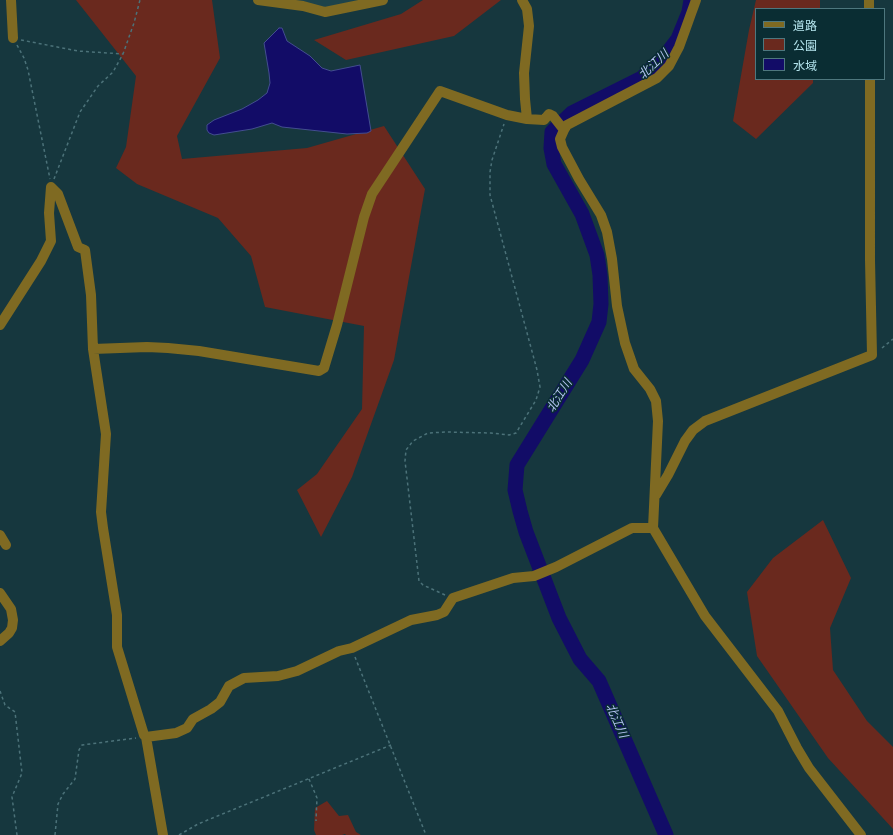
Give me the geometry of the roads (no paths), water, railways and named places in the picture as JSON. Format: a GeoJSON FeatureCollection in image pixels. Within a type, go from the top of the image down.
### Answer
{"type":"FeatureCollection","features":[{"type":"Feature","properties":{"kind":"street"},"geometry":{"type":"LineString","coordinates":[[11,0],[13,38]]}},
{"type":"Feature","properties":{"kind":"street"},"geometry":{"type":"LineString","coordinates":[[258,0],[303,6],[325,12],[383,0]]}},
{"type":"Feature","properties":{"kind":"street"},"geometry":{"type":"LineString","coordinates":[[522,0],[527,9],[529,26],[524,73],[524,99],[527,119]]}},
{"type":"Feature","properties":{"kind":"street"},"geometry":{"type":"LineString","coordinates":[[696,0],[679,47],[669,66],[657,78],[567,125],[560,138],[562,147],[579,180],[601,215],[607,232],[612,259],[617,306],[625,344],[634,369],[650,389],[656,401],[658,421],[653,528],[705,616],[778,711],[809,768],[861,835]]}},
{"type":"Feature","properties":{"kind":"street"},"geometry":{"type":"LineString","coordinates":[[655,496],[668,475],[684,441],[693,430],[705,421],[872,355],[870,260],[870,80]]}},
{"type":"Feature","properties":{"kind":"street"},"geometry":{"type":"LineString","coordinates":[[93,349],[147,347],[199,351],[319,371],[324,368],[338,325],[364,217],[372,194],[440,90],[507,115],[527,119],[544,120],[549,114],[553,116],[564,130]]}},
{"type":"Feature","properties":{"kind":"street"},"geometry":{"type":"LineString","coordinates":[[0,325],[41,261],[51,241],[48,213],[51,187],[58,194],[78,247],[85,250],[91,295],[93,349],[106,434],[102,516],[117,614],[117,647],[144,735],[146,736],[163,835]]}},
{"type":"Feature","properties":{"kind":"street"},"geometry":{"type":"LineString","coordinates":[[146,736],[176,733],[187,728],[193,719],[211,710],[220,702],[229,686],[244,678],[278,676],[297,672],[339,651],[352,648],[411,620],[437,615],[444,612],[453,598],[513,578],[534,576],[632,528],[653,528]]}},
{"type":"Feature","properties":{"kind":"street"},"geometry":{"type":"LineString","coordinates":[[0,535],[6,545]]}},
{"type":"Feature","properties":{"kind":"street"},"geometry":{"type":"LineString","coordinates":[[0,593],[10,610],[13,620],[12,628],[0,642]]}},
{"type":"Feature","properties":{"kind":"water"},"geometry":{"type":"Polygon","coordinates":[[[279,28],[282,28],[287,41],[310,56],[322,68],[331,71],[360,65],[371,131],[367,133],[347,134],[282,127],[272,123],[252,129],[214,135],[209,133],[207,130],[207,125],[214,120],[242,109],[267,93],[270,83],[264,43],[279,28]]]}},
{"type":"Feature","properties":{"kind":"waterway","name":"北江川"},"geometry":{"type":"LineString","coordinates":[[666,835],[599,681],[580,659],[559,618],[526,532],[515,490],[517,465],[582,360],[599,322],[601,304],[600,275],[597,255],[582,214],[554,164],[551,148],[552,132],[572,113],[642,78],[665,56],[678,39],[689,12],[691,0]]}}]}
